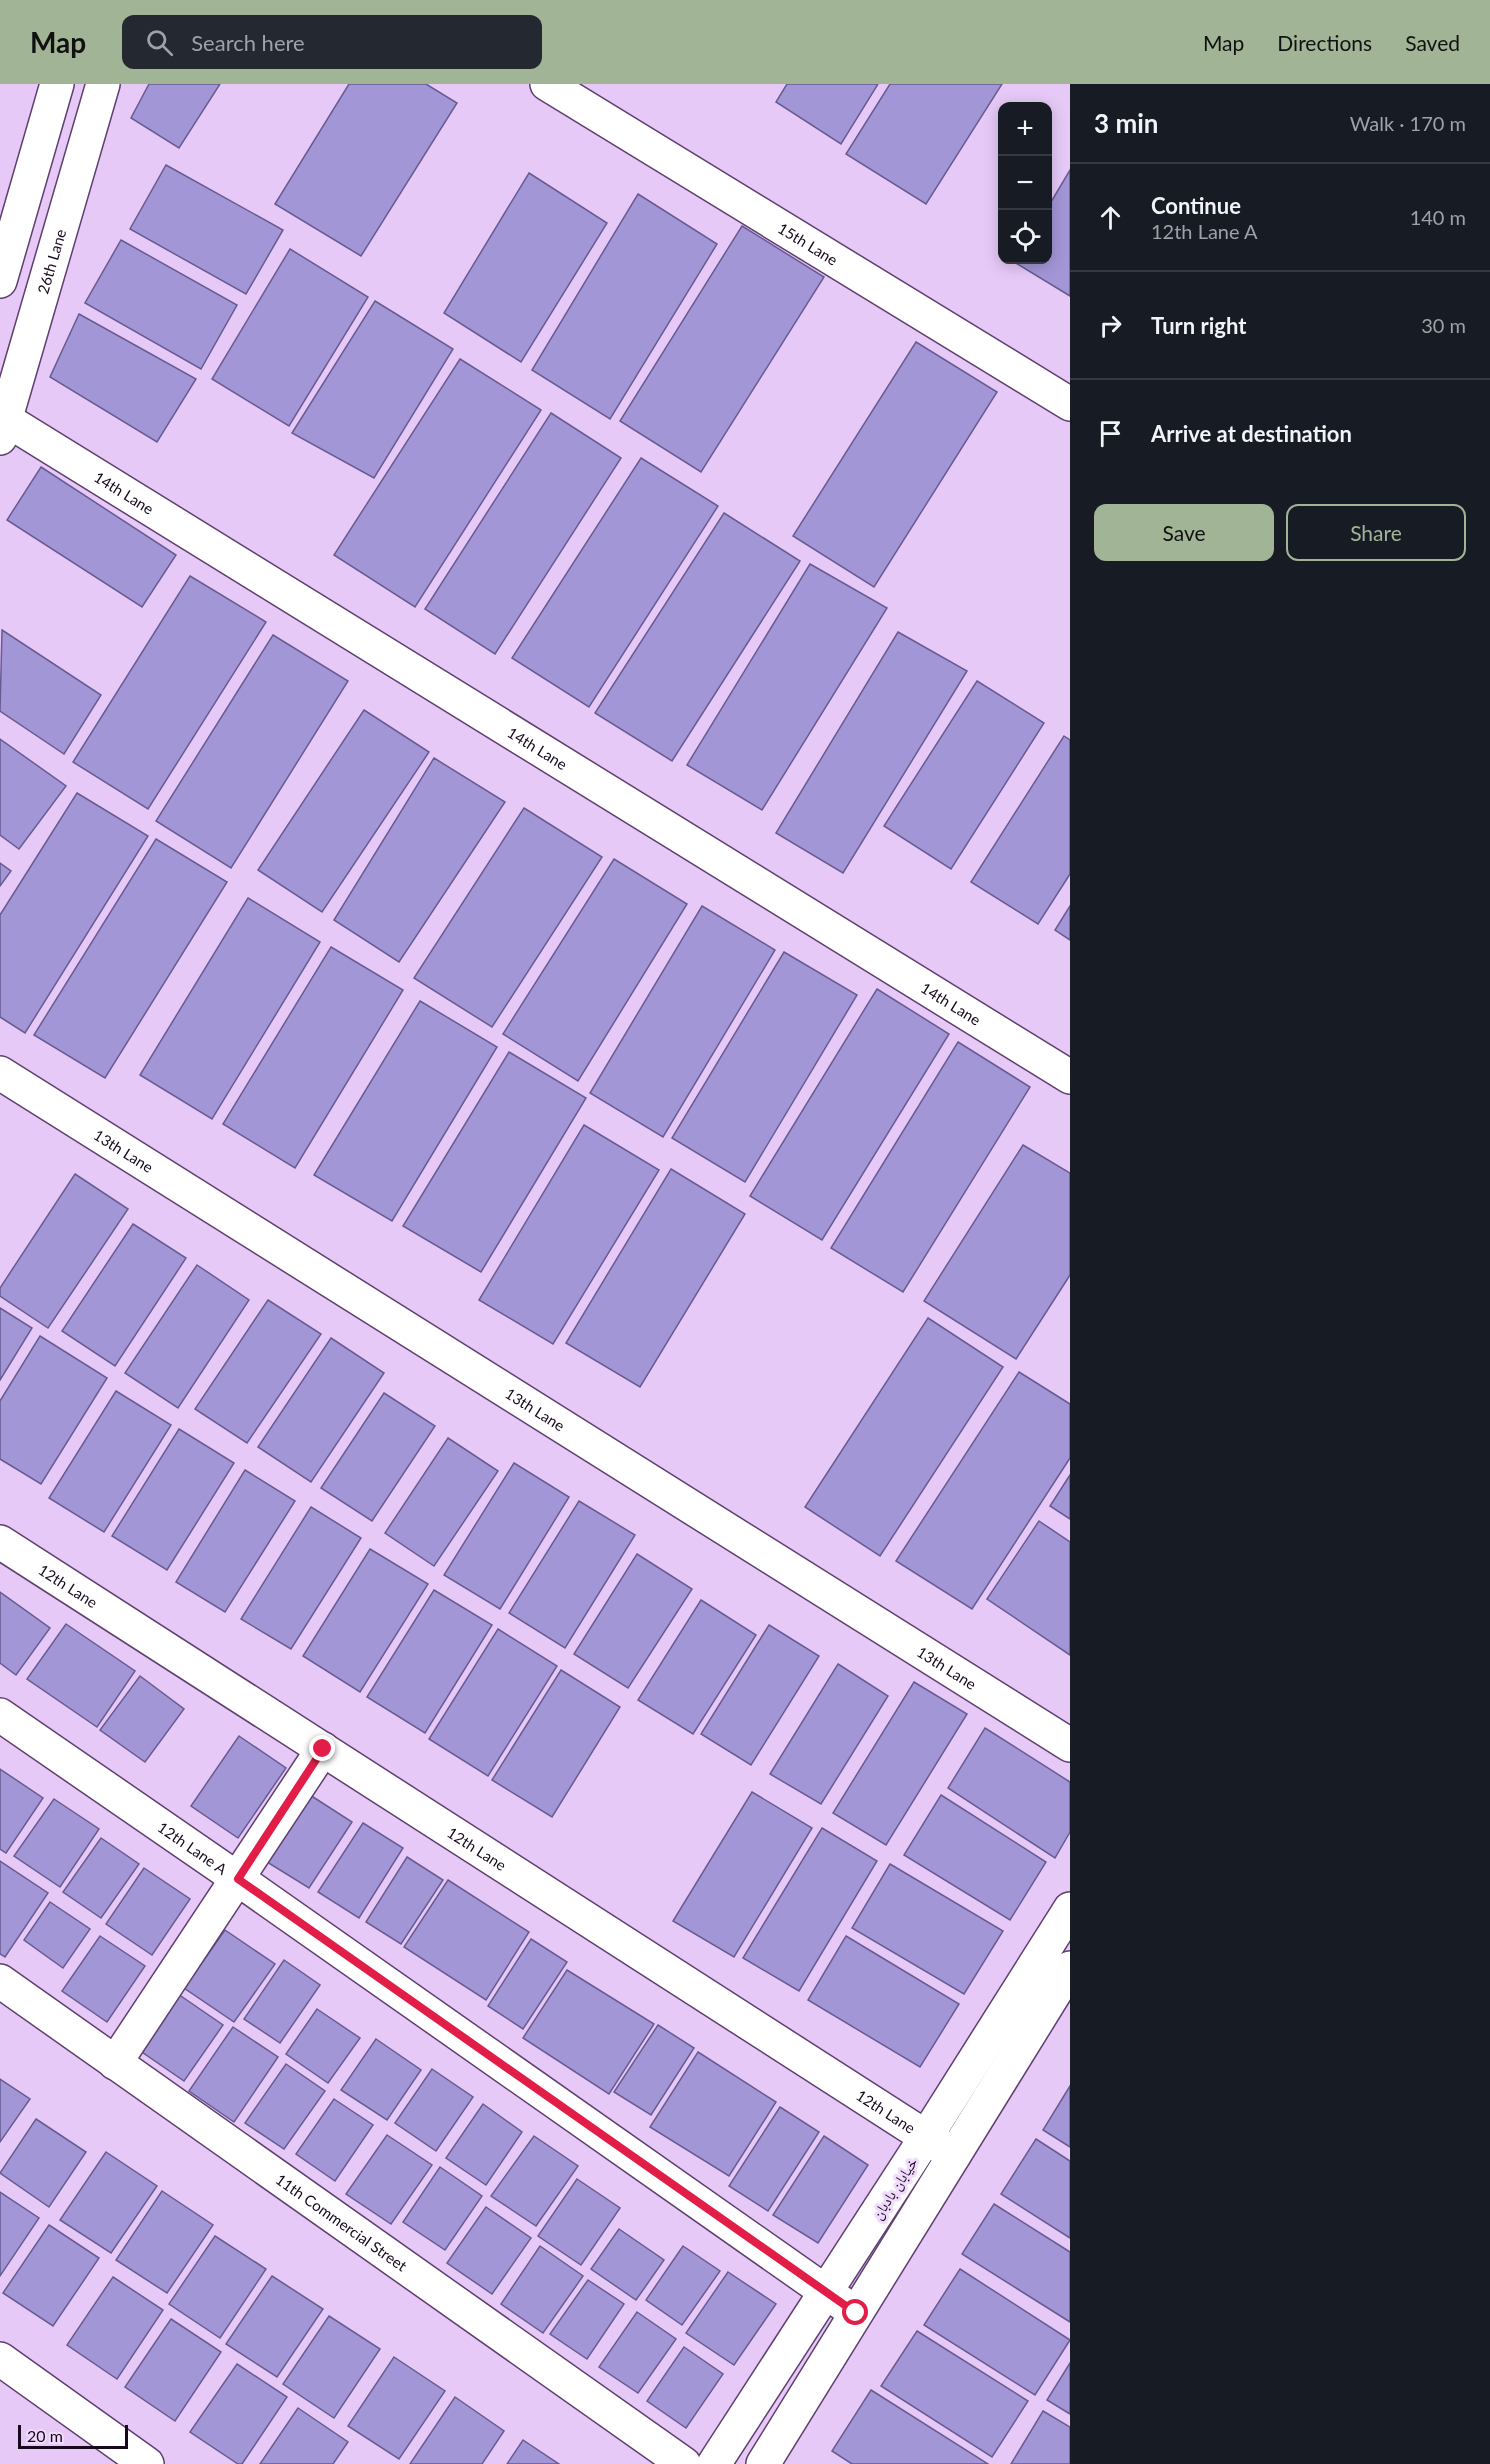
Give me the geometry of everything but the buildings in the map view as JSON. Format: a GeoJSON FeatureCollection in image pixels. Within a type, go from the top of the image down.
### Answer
{"type":"FeatureCollection","features":[{"type":"Feature","properties":{"kind":"street"},"geometry":{"type":"LineString","coordinates":[[0,281],[57,84]]}},
{"type":"Feature","properties":{"kind":"street","name":"26th Lane"},"geometry":{"type":"LineString","coordinates":[[3,429],[103,84]]}},
{"type":"Feature","properties":{"kind":"street","name":"15th Lane"},"geometry":{"type":"LineString","coordinates":[[547,84],[1070,404]]}},
{"type":"Feature","properties":{"kind":"street","name":"14th Lane"},"geometry":{"type":"LineString","coordinates":[[3,429],[1070,1077]]}},
{"type":"Feature","properties":{"kind":"street","name":"13th Lane"},"geometry":{"type":"LineString","coordinates":[[0,1073],[1070,1745]]}},
{"type":"Feature","properties":{"kind":"street","name":"12th Lane"},"geometry":{"type":"LineString","coordinates":[[0,1542],[954,2156]]}},
{"type":"Feature","properties":{"kind":"street","name":"12th Lane A"},"geometry":{"type":"LineString","coordinates":[[0,1715],[238,1879],[856,2313]]}},
{"type":"Feature","properties":{"kind":"street"},"geometry":{"type":"LineString","coordinates":[[115,2063],[323,1749]]}},
{"type":"Feature","properties":{"kind":"street","name":"خیابان بادبان"},"geometry":{"type":"LineString","coordinates":[[714,2464],[827,2292],[1070,1909]]}},
{"type":"Feature","properties":{"kind":"street"},"geometry":{"type":"LineString","coordinates":[[763,2464],[1070,1968]]}},
{"type":"Feature","properties":{"kind":"street","name":"11th Commercial Street"},"geometry":{"type":"LineString","coordinates":[[0,1981],[684,2464]]}},
{"type":"Feature","properties":{"kind":"street"},"geometry":{"type":"LineString","coordinates":[[0,2359],[147,2464]]}},
{"type":"Feature","properties":{"kind":"route"},"geometry":{"type":"LineString","coordinates":[[323,1749],[238,1879],[856,2313]]}}]}
